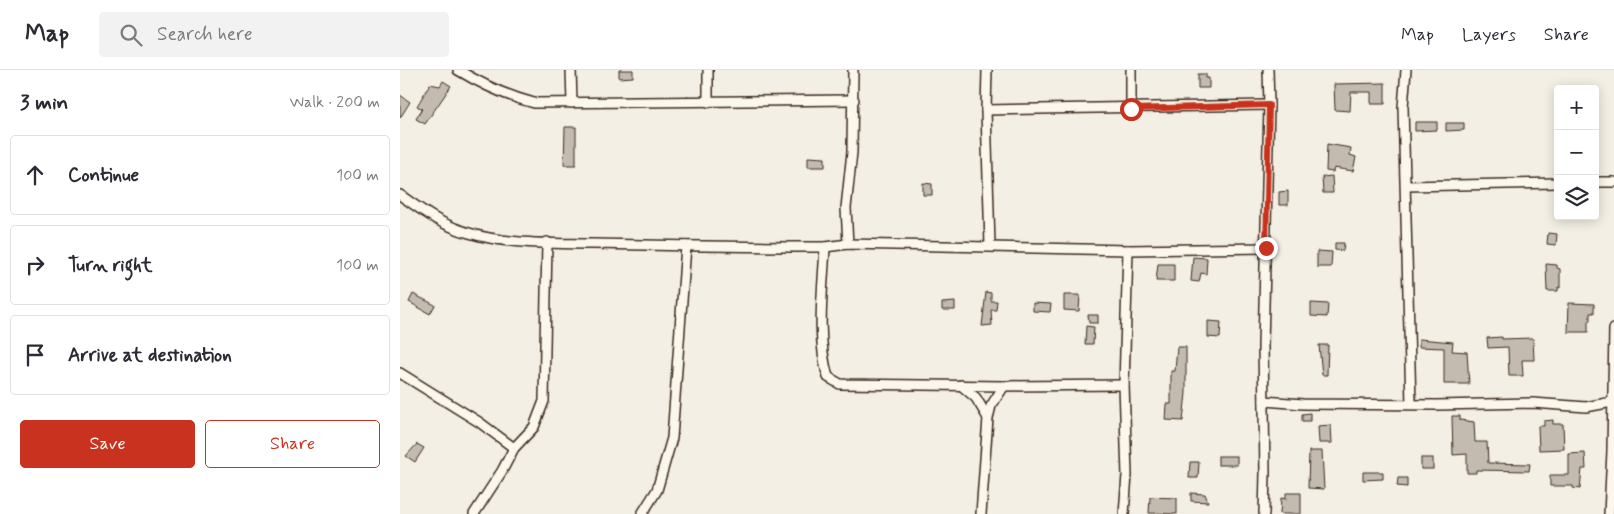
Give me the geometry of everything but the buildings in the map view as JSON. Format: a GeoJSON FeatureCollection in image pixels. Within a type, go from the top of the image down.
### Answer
{"type":"FeatureCollection","features":[{"type":"Feature","properties":{"kind":"street"},"geometry":{"type":"LineString","coordinates":[[458,70],[484,86],[534,103],[854,100]]}},
{"type":"Feature","properties":{"kind":"street"},"geometry":{"type":"LineString","coordinates":[[571,70],[572,103]]}},
{"type":"Feature","properties":{"kind":"street"},"geometry":{"type":"LineString","coordinates":[[708,70],[708,102]]}},
{"type":"Feature","properties":{"kind":"street"},"geometry":{"type":"LineString","coordinates":[[848,244],[846,208],[852,152],[853,70]]}},
{"type":"Feature","properties":{"kind":"street"},"geometry":{"type":"LineString","coordinates":[[987,70],[986,110],[990,246]]}},
{"type":"Feature","properties":{"kind":"street"},"geometry":{"type":"LineString","coordinates":[[1131,70],[1131,109]]}},
{"type":"Feature","properties":{"kind":"street"},"geometry":{"type":"LineString","coordinates":[[1264,514],[1263,346],[1269,105],[1268,70]]}},
{"type":"Feature","properties":{"kind":"street"},"geometry":{"type":"LineString","coordinates":[[1406,70],[1403,107],[1411,404]]}},
{"type":"Feature","properties":{"kind":"street"},"geometry":{"type":"LineString","coordinates":[[986,110],[1131,109],[1269,105]]}},
{"type":"Feature","properties":{"kind":"street"},"geometry":{"type":"LineString","coordinates":[[1599,182],[1614,182]]}},
{"type":"Feature","properties":{"kind":"street"},"geometry":{"type":"LineString","coordinates":[[1406,186],[1554,183]]}},
{"type":"Feature","properties":{"kind":"street"},"geometry":{"type":"LineString","coordinates":[[400,195],[437,222],[470,234],[505,240],[686,246],[825,247],[848,244],[1128,250],[1266,248]]}},
{"type":"Feature","properties":{"kind":"street"},"geometry":{"type":"LineString","coordinates":[[474,514],[514,448],[534,428],[544,401],[547,242]]}},
{"type":"Feature","properties":{"kind":"street"},"geometry":{"type":"LineString","coordinates":[[642,514],[657,490],[672,438],[686,246]]}},
{"type":"Feature","properties":{"kind":"street"},"geometry":{"type":"LineString","coordinates":[[825,247],[823,360],[828,377],[840,384],[1124,385]]}},
{"type":"Feature","properties":{"kind":"street"},"geometry":{"type":"LineString","coordinates":[[1124,514],[1127,475],[1124,385],[1128,250]]}},
{"type":"Feature","properties":{"kind":"street"},"geometry":{"type":"LineString","coordinates":[[1609,514],[1614,329]]}},
{"type":"Feature","properties":{"kind":"street"},"geometry":{"type":"LineString","coordinates":[[400,373],[479,422],[514,448]]}},
{"type":"Feature","properties":{"kind":"street"},"geometry":{"type":"LineString","coordinates":[[961,385],[976,398],[988,418]]}},
{"type":"Feature","properties":{"kind":"street"},"geometry":{"type":"LineString","coordinates":[[981,514],[988,418],[991,406],[1004,386]]}},
{"type":"Feature","properties":{"kind":"street"},"geometry":{"type":"LineString","coordinates":[[1264,401],[1303,404],[1533,403],[1586,407],[1612,402]]}},
{"type":"Feature","properties":{"kind":"route"},"geometry":{"type":"LineString","coordinates":[[1131,109],[1269,105],[1266,156],[1266,248]]}}]}
